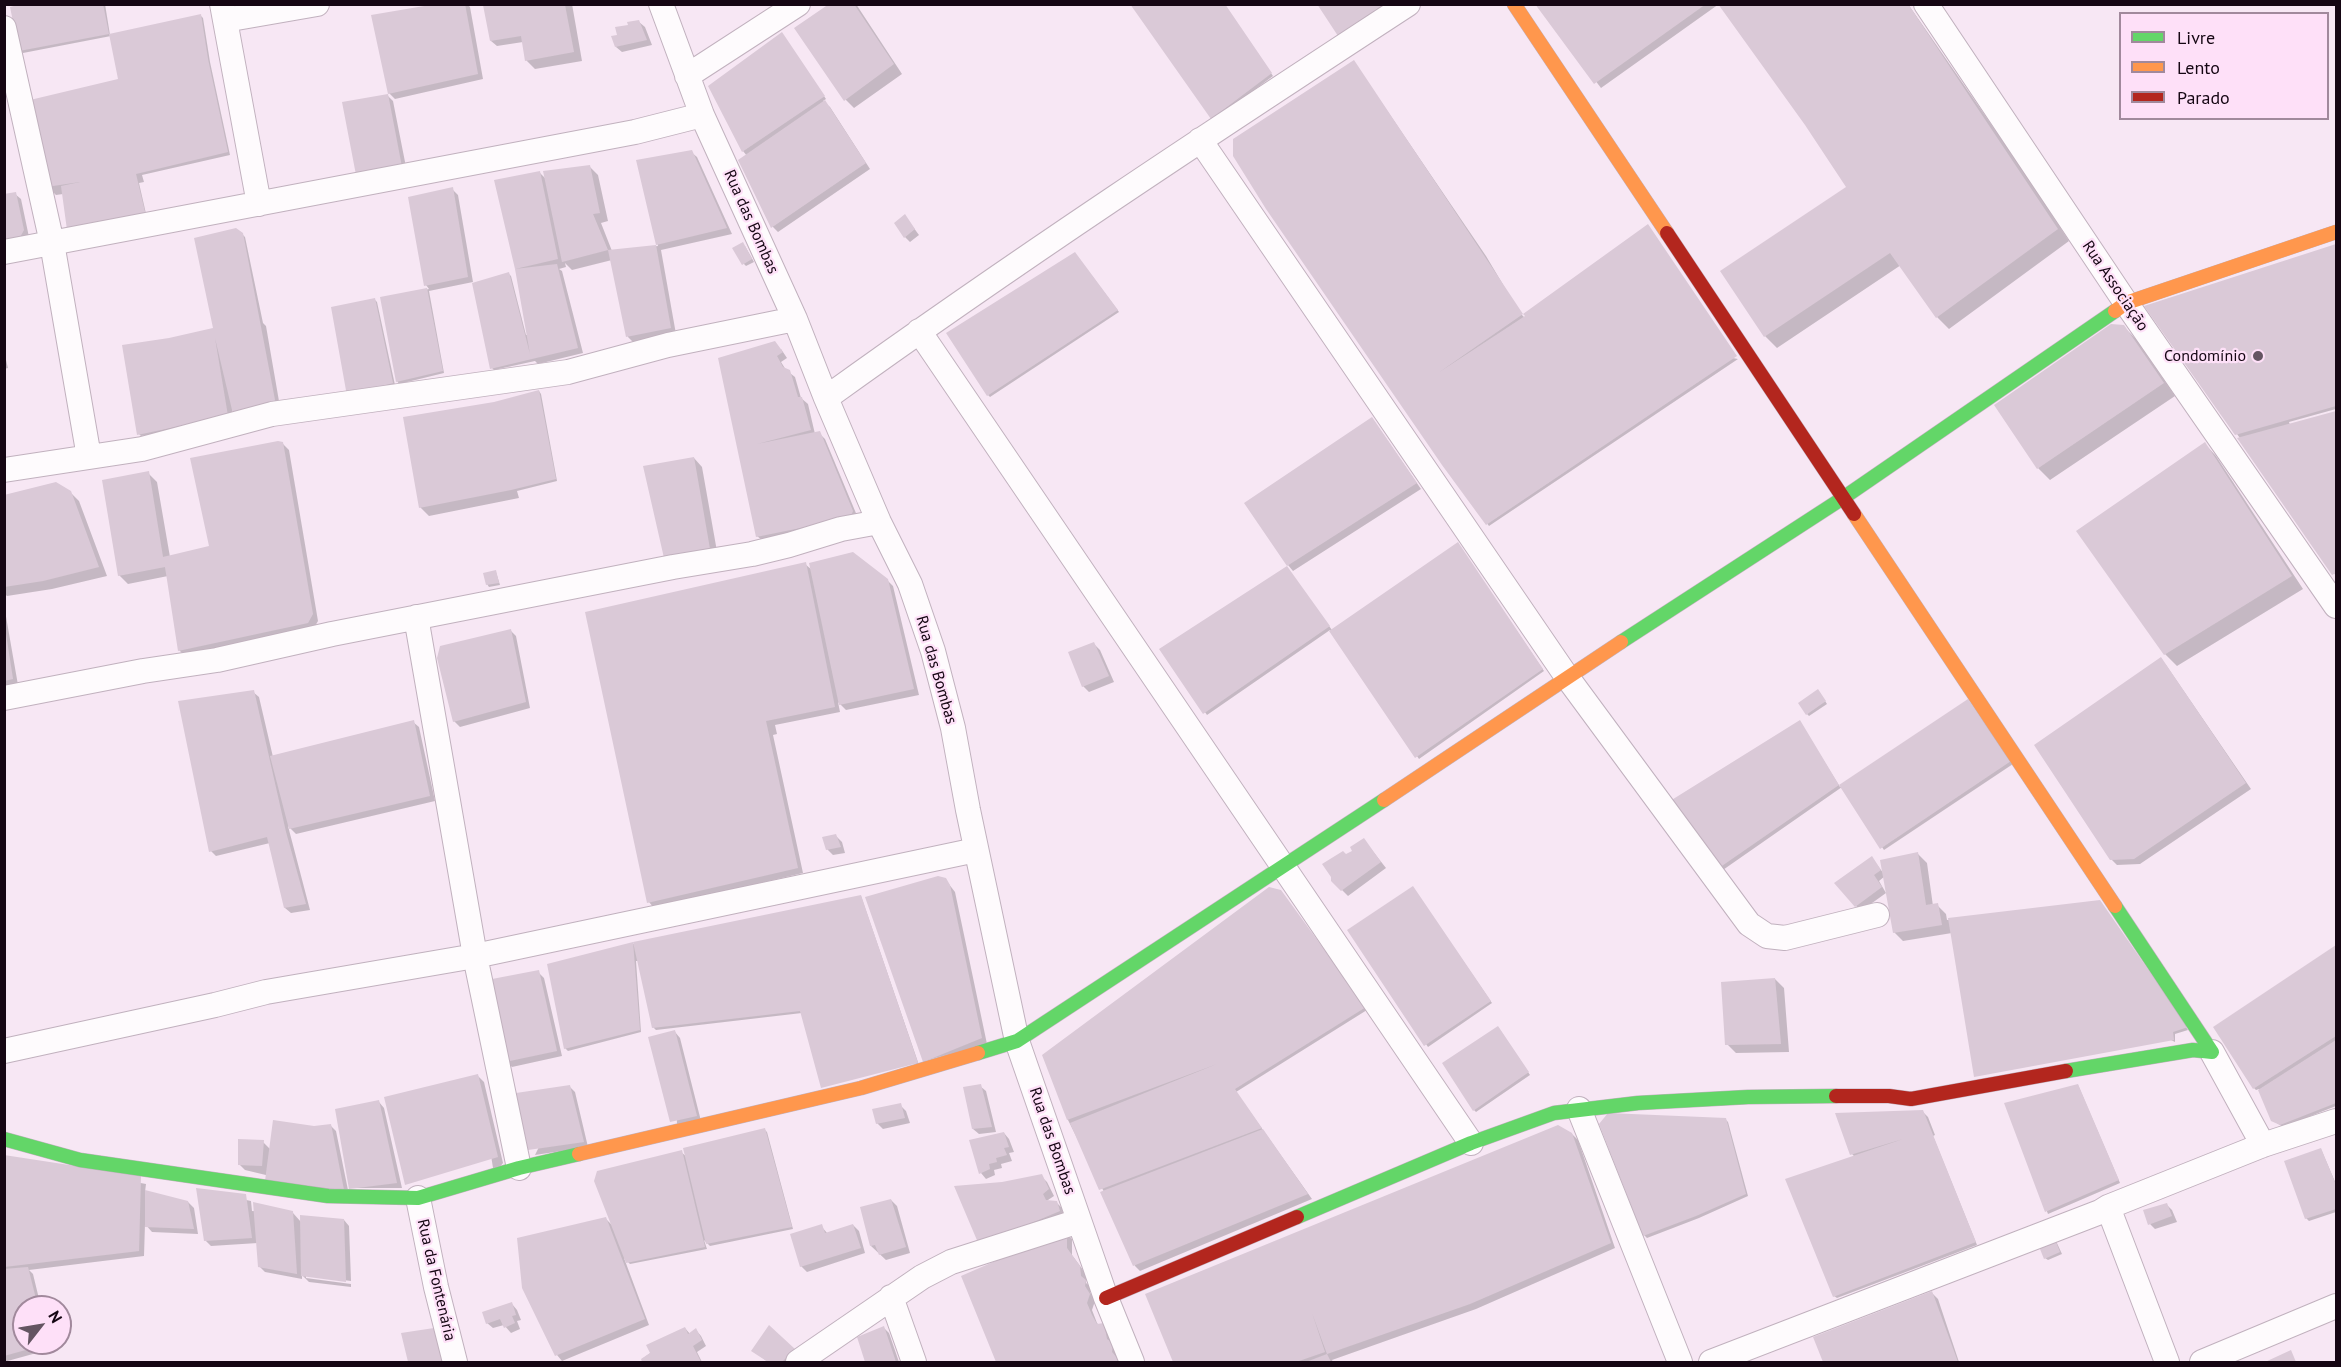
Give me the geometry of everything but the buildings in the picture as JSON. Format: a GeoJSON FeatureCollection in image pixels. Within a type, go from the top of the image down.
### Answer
{"type":"FeatureCollection","features":[{"type":"Feature","properties":{"kind":"street"},"geometry":{"type":"LineString","coordinates":[[259,204],[224,12],[317,4]]}},
{"type":"Feature","properties":{"kind":"street","name":"Rua das Bombas"},"geometry":{"type":"LineString","coordinates":[[661,4],[702,115],[795,319],[879,522],[910,584],[933,651],[953,728],[976,850],[1017,1041],[1106,1298],[1132,1362]]}},
{"type":"Feature","properties":{"kind":"street"},"geometry":{"type":"LineString","coordinates":[[687,76],[798,4]]}},
{"type":"Feature","properties":{"kind":"street"},"geometry":{"type":"LineString","coordinates":[[826,398],[919,331],[1200,140],[1408,4]]}},
{"type":"Feature","properties":{"kind":"street"},"geometry":{"type":"LineString","coordinates":[[1514,4],[2212,1052],[2263,1145]]}},
{"type":"Feature","properties":{"kind":"street","name":"Rua Associação"},"geometry":{"type":"LineString","coordinates":[[1928,5],[2126,303],[2334,598]]}},
{"type":"Feature","properties":{"kind":"street"},"geometry":{"type":"LineString","coordinates":[[4,28],[52,243],[89,457]]}},
{"type":"Feature","properties":{"kind":"street"},"geometry":{"type":"LineString","coordinates":[[4,252],[635,132],[702,115]]}},
{"type":"Feature","properties":{"kind":"street"},"geometry":{"type":"LineString","coordinates":[[1200,140],[1567,677],[1749,924],[1767,936],[1785,938],[1877,915]]}},
{"type":"Feature","properties":{"kind":"street"},"geometry":{"type":"LineString","coordinates":[[4,1139],[80,1160],[328,1196],[418,1198],[519,1168],[861,1088],[1017,1041],[1283,868],[1567,677],[1843,498],[2126,303],[2337,232]]}},
{"type":"Feature","properties":{"kind":"street"},"geometry":{"type":"LineString","coordinates":[[4,470],[142,449],[272,414],[568,372],[668,345],[795,319]]}},
{"type":"Feature","properties":{"kind":"street"},"geometry":{"type":"LineString","coordinates":[[919,331],[1471,1143]]}},
{"type":"Feature","properties":{"kind":"street"},"geometry":{"type":"LineString","coordinates":[[4,698],[142,671],[218,660],[416,617],[752,554],[842,529],[879,522]]}},
{"type":"Feature","properties":{"kind":"street"},"geometry":{"type":"LineString","coordinates":[[416,617],[475,956],[519,1168]]}},
{"type":"Feature","properties":{"kind":"street"},"geometry":{"type":"LineString","coordinates":[[4,1051],[204,1008],[266,992],[475,956],[976,850]]}},
{"type":"Feature","properties":{"kind":"street"},"geometry":{"type":"LineString","coordinates":[[1106,1298],[1471,1143],[1554,1113],[1579,1109],[1748,1097],[1889,1096],[1911,1099],[2193,1050],[2212,1052]]}},
{"type":"Feature","properties":{"kind":"street"},"geometry":{"type":"LineString","coordinates":[[1579,1109],[1680,1362]]}},
{"type":"Feature","properties":{"kind":"street"},"geometry":{"type":"LineString","coordinates":[[1711,1362],[2100,1212],[2263,1145],[2337,1121]]}},
{"type":"Feature","properties":{"kind":"street","name":"Rua da Fontenária"},"geometry":{"type":"LineString","coordinates":[[418,1198],[436,1287],[455,1362]]}},
{"type":"Feature","properties":{"kind":"street"},"geometry":{"type":"LineString","coordinates":[[2108,1207],[2167,1362]]}},
{"type":"Feature","properties":{"kind":"street"},"geometry":{"type":"LineString","coordinates":[[798,1362],[922,1277],[951,1262],[1079,1221]]}},
{"type":"Feature","properties":{"kind":"street"},"geometry":{"type":"LineString","coordinates":[[891,1298],[914,1362]]}},
{"type":"Feature","properties":{"kind":"street"},"geometry":{"type":"LineString","coordinates":[[2202,1362],[2337,1306]]}},
{"type":"Feature","properties":{"kind":"traffic: fast"},"geometry":{"type":"LineString","coordinates":[[1621,642],[1843,498],[2115,311]]}},
{"type":"Feature","properties":{"kind":"traffic: fast"},"geometry":{"type":"LineString","coordinates":[[978,1053],[1017,1041],[1384,800]]}},
{"type":"Feature","properties":{"kind":"traffic: fast"},"geometry":{"type":"LineString","coordinates":[[2066,1071],[2193,1050],[2212,1052],[2115,906]]}},
{"type":"Feature","properties":{"kind":"traffic: fast"},"geometry":{"type":"LineString","coordinates":[[1297,1217],[1471,1143],[1554,1113],[1638,1103],[1748,1097],[1836,1096]]}},
{"type":"Feature","properties":{"kind":"traffic: fast"},"geometry":{"type":"LineString","coordinates":[[4,1139],[80,1160],[328,1196],[418,1198],[519,1168],[579,1154]]}},
{"type":"Feature","properties":{"kind":"traffic: slow"},"geometry":{"type":"LineString","coordinates":[[1514,4],[1667,233]]}},
{"type":"Feature","properties":{"kind":"traffic: slow"},"geometry":{"type":"LineString","coordinates":[[2115,311],[2126,303],[2336,232]]}},
{"type":"Feature","properties":{"kind":"traffic: slow"},"geometry":{"type":"LineString","coordinates":[[1854,514],[2115,906]]}},
{"type":"Feature","properties":{"kind":"traffic: slow"},"geometry":{"type":"LineString","coordinates":[[1384,800],[1621,642]]}},
{"type":"Feature","properties":{"kind":"traffic: slow"},"geometry":{"type":"LineString","coordinates":[[579,1154],[861,1088],[978,1053]]}},
{"type":"Feature","properties":{"kind":"traffic: jam"},"geometry":{"type":"LineString","coordinates":[[1667,233],[1854,514]]}},
{"type":"Feature","properties":{"kind":"traffic: jam"},"geometry":{"type":"LineString","coordinates":[[1836,1096],[1889,1096],[1911,1099],[2066,1071]]}},
{"type":"Feature","properties":{"kind":"traffic: jam"},"geometry":{"type":"LineString","coordinates":[[1106,1298],[1297,1217]]}},
{"type":"Feature","properties":{"kind":"place","name":"Condomínio"},"geometry":{"type":"Point","coordinates":[2258,356]}}]}
